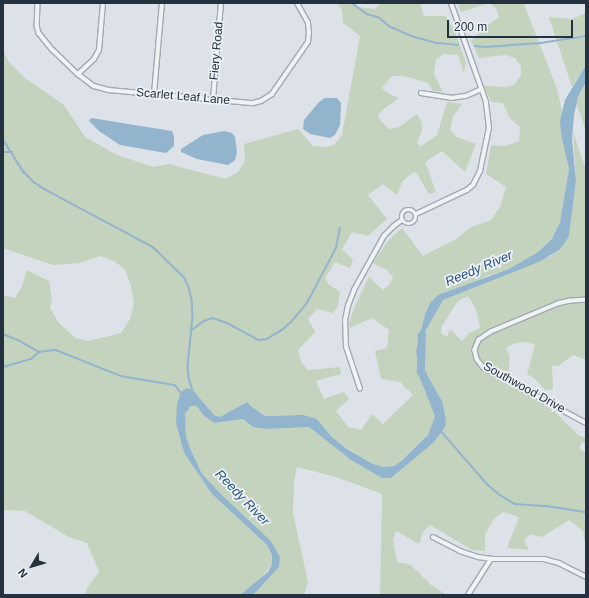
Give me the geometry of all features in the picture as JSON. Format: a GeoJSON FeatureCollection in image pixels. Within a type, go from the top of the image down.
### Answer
{"type":"FeatureCollection","features":[{"type":"Feature","properties":{"kind":"street","name":"Scarlet Leaf Lane"},"geometry":{"type":"LineString","coordinates":[[38,3],[37,26],[39,33],[78,74],[89,83],[103,89],[253,103],[261,101],[272,94],[304,48],[309,38],[308,23],[297,3]]}},
{"type":"Feature","properties":{"kind":"street"},"geometry":{"type":"LineString","coordinates":[[78,74],[94,59],[99,50],[103,3]]}},
{"type":"Feature","properties":{"kind":"street"},"geometry":{"type":"LineString","coordinates":[[154,94],[162,3]]}},
{"type":"Feature","properties":{"kind":"street","name":"Fiery Road"},"geometry":{"type":"LineString","coordinates":[[213,100],[221,3]]}},
{"type":"Feature","properties":{"kind":"street"},"geometry":{"type":"LineString","coordinates":[[416,214],[467,190],[477,178],[490,128],[489,111],[451,3]]}},
{"type":"Feature","properties":{"kind":"street"},"geometry":{"type":"LineString","coordinates":[[421,93],[452,98],[466,96],[482,90]]}},
{"type":"Feature","properties":{"kind":"street"},"geometry":{"type":"LineString","coordinates":[[360,389],[346,347],[345,320],[348,306],[354,290],[384,236],[402,220],[402,215],[407,210],[411,210],[416,214]]}},
{"type":"Feature","properties":{"kind":"street"},"geometry":{"type":"LineString","coordinates":[[402,220],[408,224],[413,223],[416,220],[416,214]]}},
{"type":"Feature","properties":{"kind":"street","name":"Southwood Drive"},"geometry":{"type":"LineString","coordinates":[[586,300],[570,301],[558,304],[491,332],[479,340],[475,350],[477,359],[483,367],[586,422]]}},
{"type":"Feature","properties":{"kind":"street"},"geometry":{"type":"LineString","coordinates":[[433,537],[470,555],[491,559],[544,558],[559,563],[586,577]]}},
{"type":"Feature","properties":{"kind":"street"},"geometry":{"type":"LineString","coordinates":[[468,595],[491,559]]}},
{"type":"Feature","properties":{"kind":"green space"},"geometry":{"type":"Polygon","coordinates":[[[337,3],[354,3],[357,7],[375,9],[381,3],[420,3],[424,16],[445,16],[455,31],[466,63],[464,73],[458,55],[443,54],[436,60],[434,74],[443,92],[433,91],[428,83],[404,76],[392,76],[382,88],[389,94],[399,98],[378,115],[381,121],[389,129],[399,127],[417,114],[422,123],[422,131],[417,142],[420,147],[437,135],[447,102],[462,104],[453,117],[450,130],[457,137],[476,144],[465,172],[442,151],[425,162],[436,192],[429,194],[416,172],[411,174],[402,182],[397,195],[383,184],[368,195],[387,219],[368,236],[352,232],[342,249],[353,260],[350,268],[335,262],[325,278],[329,285],[340,291],[338,306],[333,313],[317,309],[308,319],[315,332],[298,350],[301,362],[308,370],[340,367],[341,374],[316,381],[324,399],[344,392],[349,399],[336,411],[348,427],[361,430],[372,414],[383,424],[413,395],[400,382],[381,379],[375,351],[387,348],[389,330],[372,318],[350,328],[349,323],[354,308],[369,277],[383,290],[390,284],[393,277],[387,270],[373,263],[387,242],[402,228],[423,256],[456,239],[471,227],[491,220],[500,207],[506,187],[486,174],[491,145],[506,146],[519,141],[520,127],[509,117],[503,103],[491,102],[484,86],[508,87],[514,85],[521,75],[521,66],[515,58],[505,55],[479,58],[471,41],[486,26],[499,17],[496,8],[489,3],[524,4],[557,89],[562,111],[560,120],[569,169],[560,222],[552,239],[538,252],[509,269],[487,276],[430,303],[425,314],[416,351],[424,390],[432,405],[435,416],[428,435],[395,466],[384,467],[373,464],[331,436],[317,419],[292,415],[265,416],[247,402],[220,417],[214,415],[193,390],[176,423],[184,453],[212,494],[267,545],[272,555],[272,564],[259,581],[240,595],[85,595],[87,588],[99,572],[87,543],[69,537],[25,511],[3,510],[3,295],[15,298],[22,286],[27,270],[49,281],[52,300],[50,308],[58,322],[75,338],[89,341],[121,333],[130,319],[134,303],[131,286],[125,270],[116,262],[101,256],[79,263],[53,265],[3,248],[3,50],[9,62],[25,78],[64,105],[85,137],[117,155],[154,167],[169,164],[226,179],[238,172],[245,161],[244,144],[298,129],[313,146],[325,147],[334,145],[342,135],[360,36],[343,23],[342,10],[337,3]]]}},
{"type":"Feature","properties":{"kind":"green space"},"geometry":{"type":"Polygon","coordinates":[[[458,3],[489,3],[461,12],[458,3]]]}},
{"type":"Feature","properties":{"kind":"green space"},"geometry":{"type":"Polygon","coordinates":[[[586,13],[586,65],[572,87],[549,17],[572,19],[586,13]]]}},
{"type":"Feature","properties":{"kind":"green space"},"geometry":{"type":"Polygon","coordinates":[[[586,82],[586,131],[576,103],[586,82]]]}},
{"type":"Feature","properties":{"kind":"green space"},"geometry":{"type":"Polygon","coordinates":[[[573,132],[586,170],[586,360],[573,355],[558,366],[552,366],[553,389],[545,390],[534,378],[527,374],[535,345],[526,342],[515,343],[506,348],[510,356],[508,376],[535,392],[578,435],[586,438],[586,444],[582,442],[579,448],[586,453],[586,547],[583,531],[569,520],[542,537],[531,534],[524,540],[529,550],[507,548],[519,517],[503,512],[494,519],[485,534],[485,551],[472,550],[430,525],[423,532],[419,544],[396,531],[393,540],[397,562],[411,565],[431,585],[447,595],[380,595],[382,494],[336,477],[297,467],[294,483],[293,513],[308,582],[304,595],[253,595],[279,567],[280,557],[271,541],[202,474],[186,436],[185,414],[191,406],[197,406],[203,415],[214,423],[243,419],[253,427],[268,429],[309,427],[351,460],[382,478],[391,478],[404,467],[446,419],[442,401],[422,366],[420,356],[426,330],[442,300],[551,256],[559,250],[569,236],[576,181],[573,132]],[[468,296],[457,302],[442,326],[441,333],[447,337],[450,329],[462,341],[469,333],[480,328],[476,309],[468,296]]]}},
{"type":"Feature","properties":{"kind":"water","name":"Reedy River"},"geometry":{"type":"Polygon","coordinates":[[[586,65],[586,82],[578,97],[574,115],[572,140],[576,181],[569,236],[559,250],[541,261],[443,300],[426,330],[420,355],[422,366],[442,401],[446,419],[445,427],[433,443],[391,478],[382,478],[351,460],[309,427],[268,429],[253,427],[243,419],[214,423],[203,415],[197,406],[191,406],[185,414],[186,436],[202,474],[271,541],[280,557],[279,567],[253,595],[240,595],[268,572],[272,564],[272,555],[267,545],[212,494],[184,453],[176,423],[177,404],[181,392],[187,388],[193,390],[214,415],[220,417],[247,402],[265,416],[303,415],[317,419],[331,436],[347,449],[373,464],[384,467],[394,466],[401,461],[428,435],[435,416],[419,376],[416,351],[425,314],[430,303],[438,295],[509,269],[538,252],[552,239],[560,222],[569,169],[561,134],[560,120],[565,100],[586,65]]]}},
{"type":"Feature","properties":{"kind":"water"},"geometry":{"type":"Polygon","coordinates":[[[325,98],[337,98],[341,103],[340,125],[335,135],[330,138],[310,134],[303,129],[304,120],[319,102],[325,98]]]}},
{"type":"Feature","properties":{"kind":"water"},"geometry":{"type":"Polygon","coordinates":[[[91,118],[172,131],[174,136],[174,146],[166,153],[120,145],[99,131],[89,121],[91,118]]]}},
{"type":"Feature","properties":{"kind":"water"},"geometry":{"type":"Polygon","coordinates":[[[224,131],[232,133],[235,137],[237,152],[235,160],[228,165],[197,159],[181,152],[181,149],[203,135],[224,131]]]}},
{"type":"Feature","properties":{"kind":"waterway"},"geometry":{"type":"LineString","coordinates":[[352,3],[367,14],[380,18],[389,26],[411,36],[437,43],[458,45]]}},
{"type":"Feature","properties":{"kind":"waterway"},"geometry":{"type":"LineString","coordinates":[[475,46],[485,47],[541,43],[586,36]]}},
{"type":"Feature","properties":{"kind":"waterway"},"geometry":{"type":"LineString","coordinates":[[3,139],[24,172],[34,182],[46,190],[153,247],[184,277],[189,287],[192,300],[193,317],[188,366],[189,378],[193,391]]}},
{"type":"Feature","properties":{"kind":"waterway"},"geometry":{"type":"LineString","coordinates":[[3,152],[12,152]]}},
{"type":"Feature","properties":{"kind":"waterway"},"geometry":{"type":"LineString","coordinates":[[192,330],[204,321],[213,318],[227,323],[259,340],[267,339],[282,330],[292,321],[307,303],[336,248],[340,228]]}},
{"type":"Feature","properties":{"kind":"waterway"},"geometry":{"type":"LineString","coordinates":[[3,334],[20,341],[39,352],[56,350],[121,376],[175,385],[182,394]]}},
{"type":"Feature","properties":{"kind":"waterway","name":"Reedy River"},"geometry":{"type":"LineString","coordinates":[[422,335],[421,372],[423,375]]}},
{"type":"Feature","properties":{"kind":"waterway"},"geometry":{"type":"LineString","coordinates":[[3,367],[31,359],[39,352]]}},
{"type":"Feature","properties":{"kind":"waterway"},"geometry":{"type":"LineString","coordinates":[[441,431],[487,484],[500,495],[515,504],[547,506],[586,512]]}}]}
